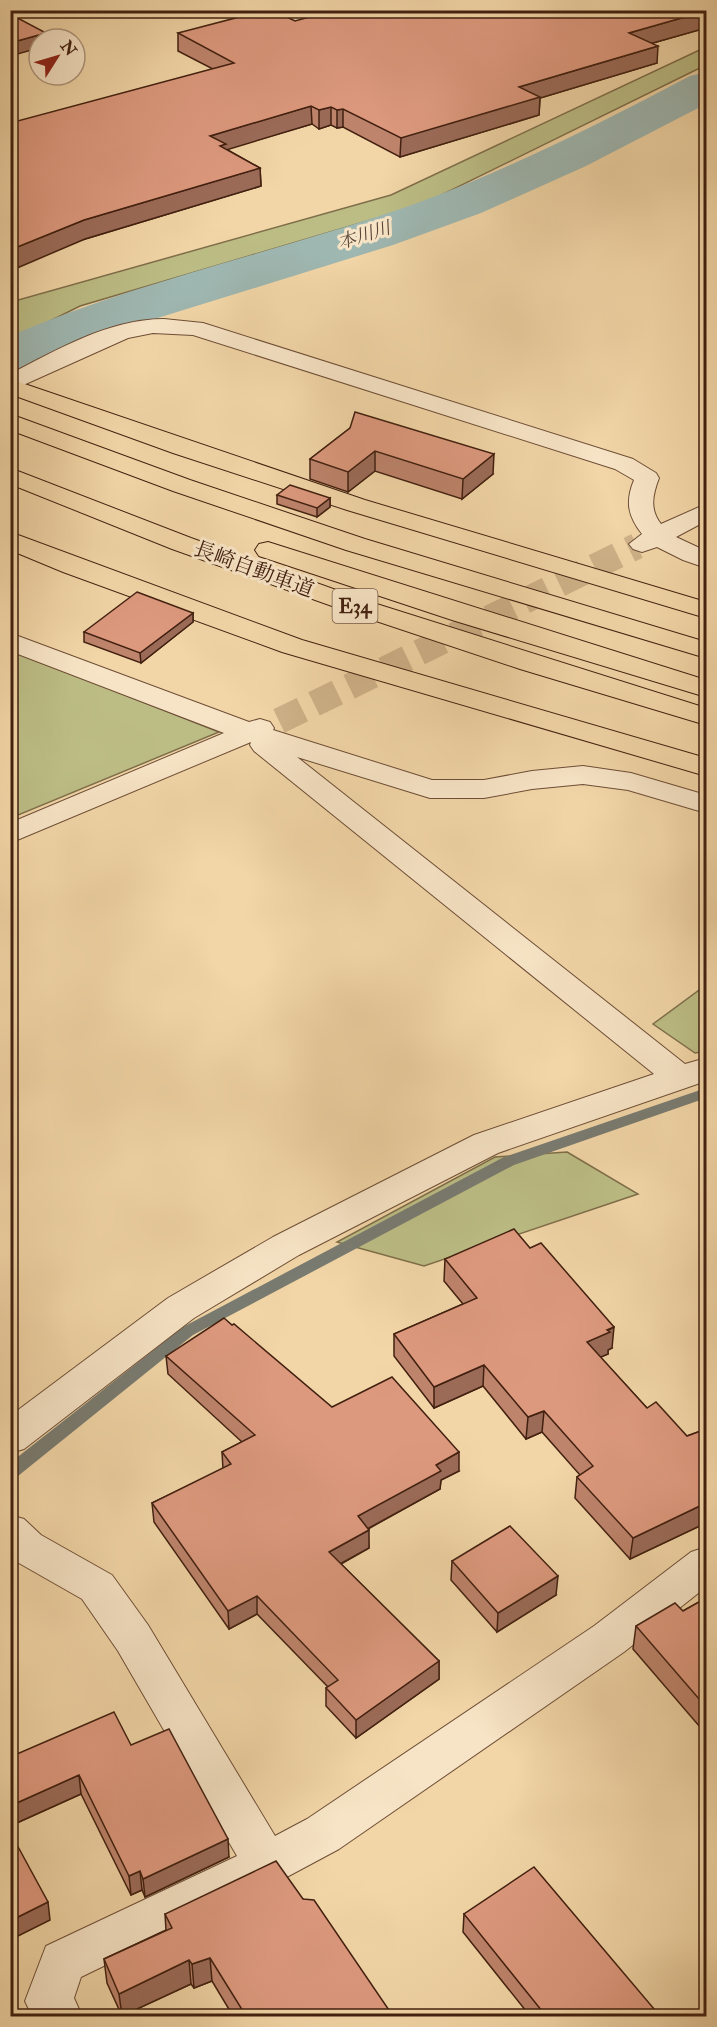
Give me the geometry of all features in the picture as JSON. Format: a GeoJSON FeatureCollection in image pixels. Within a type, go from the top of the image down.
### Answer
{"type":"FeatureCollection","features":[{"type":"Feature","properties":{"kind":"highway"},"geometry":{"type":"LineString","coordinates":[[10,385],[61,405],[446,533],[706,609]]}},
{"type":"Feature","properties":{"kind":"highway"},"geometry":{"type":"LineString","coordinates":[[16,424],[321,532],[490,586],[706,650]]}},
{"type":"Feature","properties":{"kind":"highway"},"geometry":{"type":"LineString","coordinates":[[10,458],[301,562],[706,688]]}},
{"type":"Feature","properties":{"kind":"highway","name":"長崎自動車道"},"geometry":{"type":"LineString","coordinates":[[10,475],[235,562],[462,642],[706,717]]}},
{"type":"Feature","properties":{"kind":"highway"},"geometry":{"type":"LineString","coordinates":[[10,538],[39,552],[292,646],[706,767]]}},
{"type":"Feature","properties":{"kind":"highway"},"geometry":{"type":"LineString","coordinates":[[490,586],[706,642]]}},
{"type":"Feature","properties":{"kind":"highway"},"geometry":{"type":"LineString","coordinates":[[462,642],[621,701],[706,727]]}},
{"type":"Feature","properties":{"kind":"street"},"geometry":{"type":"LineString","coordinates":[[10,385],[105,339],[150,326],[195,328],[624,464],[647,478],[639,491],[642,519],[648,541]]}},
{"type":"Feature","properties":{"kind":"street"},"geometry":{"type":"LineString","coordinates":[[648,541],[706,511]]}},
{"type":"Feature","properties":{"kind":"street"},"geometry":{"type":"LineString","coordinates":[[648,541],[706,560]]}},
{"type":"Feature","properties":{"kind":"street"},"geometry":{"type":"LineString","coordinates":[[10,641],[248,732],[430,789],[484,789],[532,780],[583,775],[631,782],[706,804]]}},
{"type":"Feature","properties":{"kind":"street"},"geometry":{"type":"LineString","coordinates":[[10,834],[248,732],[279,721]]}},
{"type":"Feature","properties":{"kind":"street"},"geometry":{"type":"LineString","coordinates":[[248,732],[694,1074]]}},
{"type":"Feature","properties":{"kind":"street"},"geometry":{"type":"LineString","coordinates":[[10,1438],[181,1308],[286,1246],[486,1144],[694,1074]]}},
{"type":"Feature","properties":{"kind":"street"},"geometry":{"type":"LineString","coordinates":[[10,1531],[26,1547],[97,1587],[133,1638],[267,1864]]}},
{"type":"Feature","properties":{"kind":"street"},"geometry":{"type":"LineString","coordinates":[[58,2016],[49,2001],[63,1962],[267,1864],[323,1834],[609,1639],[706,1564]]}},
{"type":"Feature","properties":{"kind":"green space"},"geometry":{"type":"Polygon","coordinates":[[[706,47],[706,65],[421,205],[80,306],[20,336],[11,329],[11,302],[391,195],[706,47]]]}},
{"type":"Feature","properties":{"kind":"green space"},"geometry":{"type":"Polygon","coordinates":[[[11,650],[219,732],[11,818],[11,650]]]}},
{"type":"Feature","properties":{"kind":"green space"},"geometry":{"type":"Polygon","coordinates":[[[706,985],[706,1051],[695,1053],[653,1024],[706,985]]]}},
{"type":"Feature","properties":{"kind":"green space"},"geometry":{"type":"Polygon","coordinates":[[[567,1152],[638,1194],[424,1266],[337,1242],[495,1157],[567,1152]]]}},
{"type":"Feature","properties":{"kind":"building"},"geometry":{"type":"Polygon","coordinates":[[[272,10],[295,21],[335,10],[706,11],[629,33],[658,46],[519,87],[540,97],[401,138],[343,109],[337,110],[331,107],[319,110],[311,106],[210,136],[226,144],[220,146],[260,168],[84,220],[10,250],[10,123],[234,63],[178,33],[272,10]]]}},
{"type":"Feature","properties":{"kind":"building"},"geometry":{"type":"Polygon","coordinates":[[[10,14],[35,27],[27,27],[27,38],[10,43],[10,14]]]}},
{"type":"Feature","properties":{"kind":"building"},"geometry":{"type":"Polygon","coordinates":[[[355,412],[494,454],[463,479],[375,451],[348,472],[310,459],[350,428],[355,412]]]}},
{"type":"Feature","properties":{"kind":"building"},"geometry":{"type":"Polygon","coordinates":[[[290,485],[330,498],[317,508],[277,495],[290,485]]]}},
{"type":"Feature","properties":{"kind":"building"},"geometry":{"type":"Polygon","coordinates":[[[137,592],[193,613],[140,653],[84,632],[137,592]]]}},
{"type":"Feature","properties":{"kind":"building"},"geometry":{"type":"Polygon","coordinates":[[[514,1229],[530,1248],[541,1243],[614,1327],[607,1330],[610,1332],[587,1342],[647,1408],[656,1402],[687,1436],[706,1429],[706,1503],[633,1538],[577,1477],[593,1466],[544,1411],[528,1417],[484,1365],[434,1387],[394,1334],[477,1298],[445,1259],[514,1229]]]}},
{"type":"Feature","properties":{"kind":"building"},"geometry":{"type":"Polygon","coordinates":[[[224,1318],[332,1407],[392,1377],[459,1452],[436,1465],[441,1471],[358,1516],[369,1530],[329,1552],[439,1661],[356,1720],[326,1688],[338,1680],[257,1596],[228,1611],[152,1503],[231,1464],[222,1452],[255,1435],[166,1356],[224,1318]]]}},
{"type":"Feature","properties":{"kind":"building"},"geometry":{"type":"Polygon","coordinates":[[[510,1526],[558,1576],[498,1613],[452,1561],[510,1526]]]}},
{"type":"Feature","properties":{"kind":"building"},"geometry":{"type":"Polygon","coordinates":[[[706,1598],[706,1707],[636,1626],[675,1603],[683,1611],[706,1598]]]}},
{"type":"Feature","properties":{"kind":"building"},"geometry":{"type":"Polygon","coordinates":[[[114,1712],[131,1745],[169,1729],[228,1839],[143,1879],[140,1871],[129,1876],[79,1775],[10,1806],[10,1757],[114,1712]]]}},
{"type":"Feature","properties":{"kind":"building"},"geometry":{"type":"Polygon","coordinates":[[[10,1832],[48,1902],[10,1921],[10,1832]]]}},
{"type":"Feature","properties":{"kind":"building"},"geometry":{"type":"Polygon","coordinates":[[[276,1861],[303,1899],[314,1900],[393,2016],[246,2016],[210,1958],[192,1964],[189,1960],[119,1994],[104,1959],[172,1928],[165,1914],[276,1861]]]}},
{"type":"Feature","properties":{"kind":"building"},"geometry":{"type":"Polygon","coordinates":[[[534,1867],[660,2016],[546,2016],[464,1914],[534,1867]]]}},
{"type":"Feature","properties":{"kind":"waterway","name":"本川川"},"geometry":{"type":"LineString","coordinates":[[10,356],[112,315],[427,216],[499,188],[569,156],[706,86]]}},
{"type":"Feature","properties":{"kind":"waterway"},"geometry":{"type":"LineString","coordinates":[[12,1471],[188,1331],[509,1161],[706,1093]]}},
{"type":"Feature","properties":{"kind":"tunnel"},"geometry":{"type":"LineString","coordinates":[[279,721],[637,546]]}}]}
